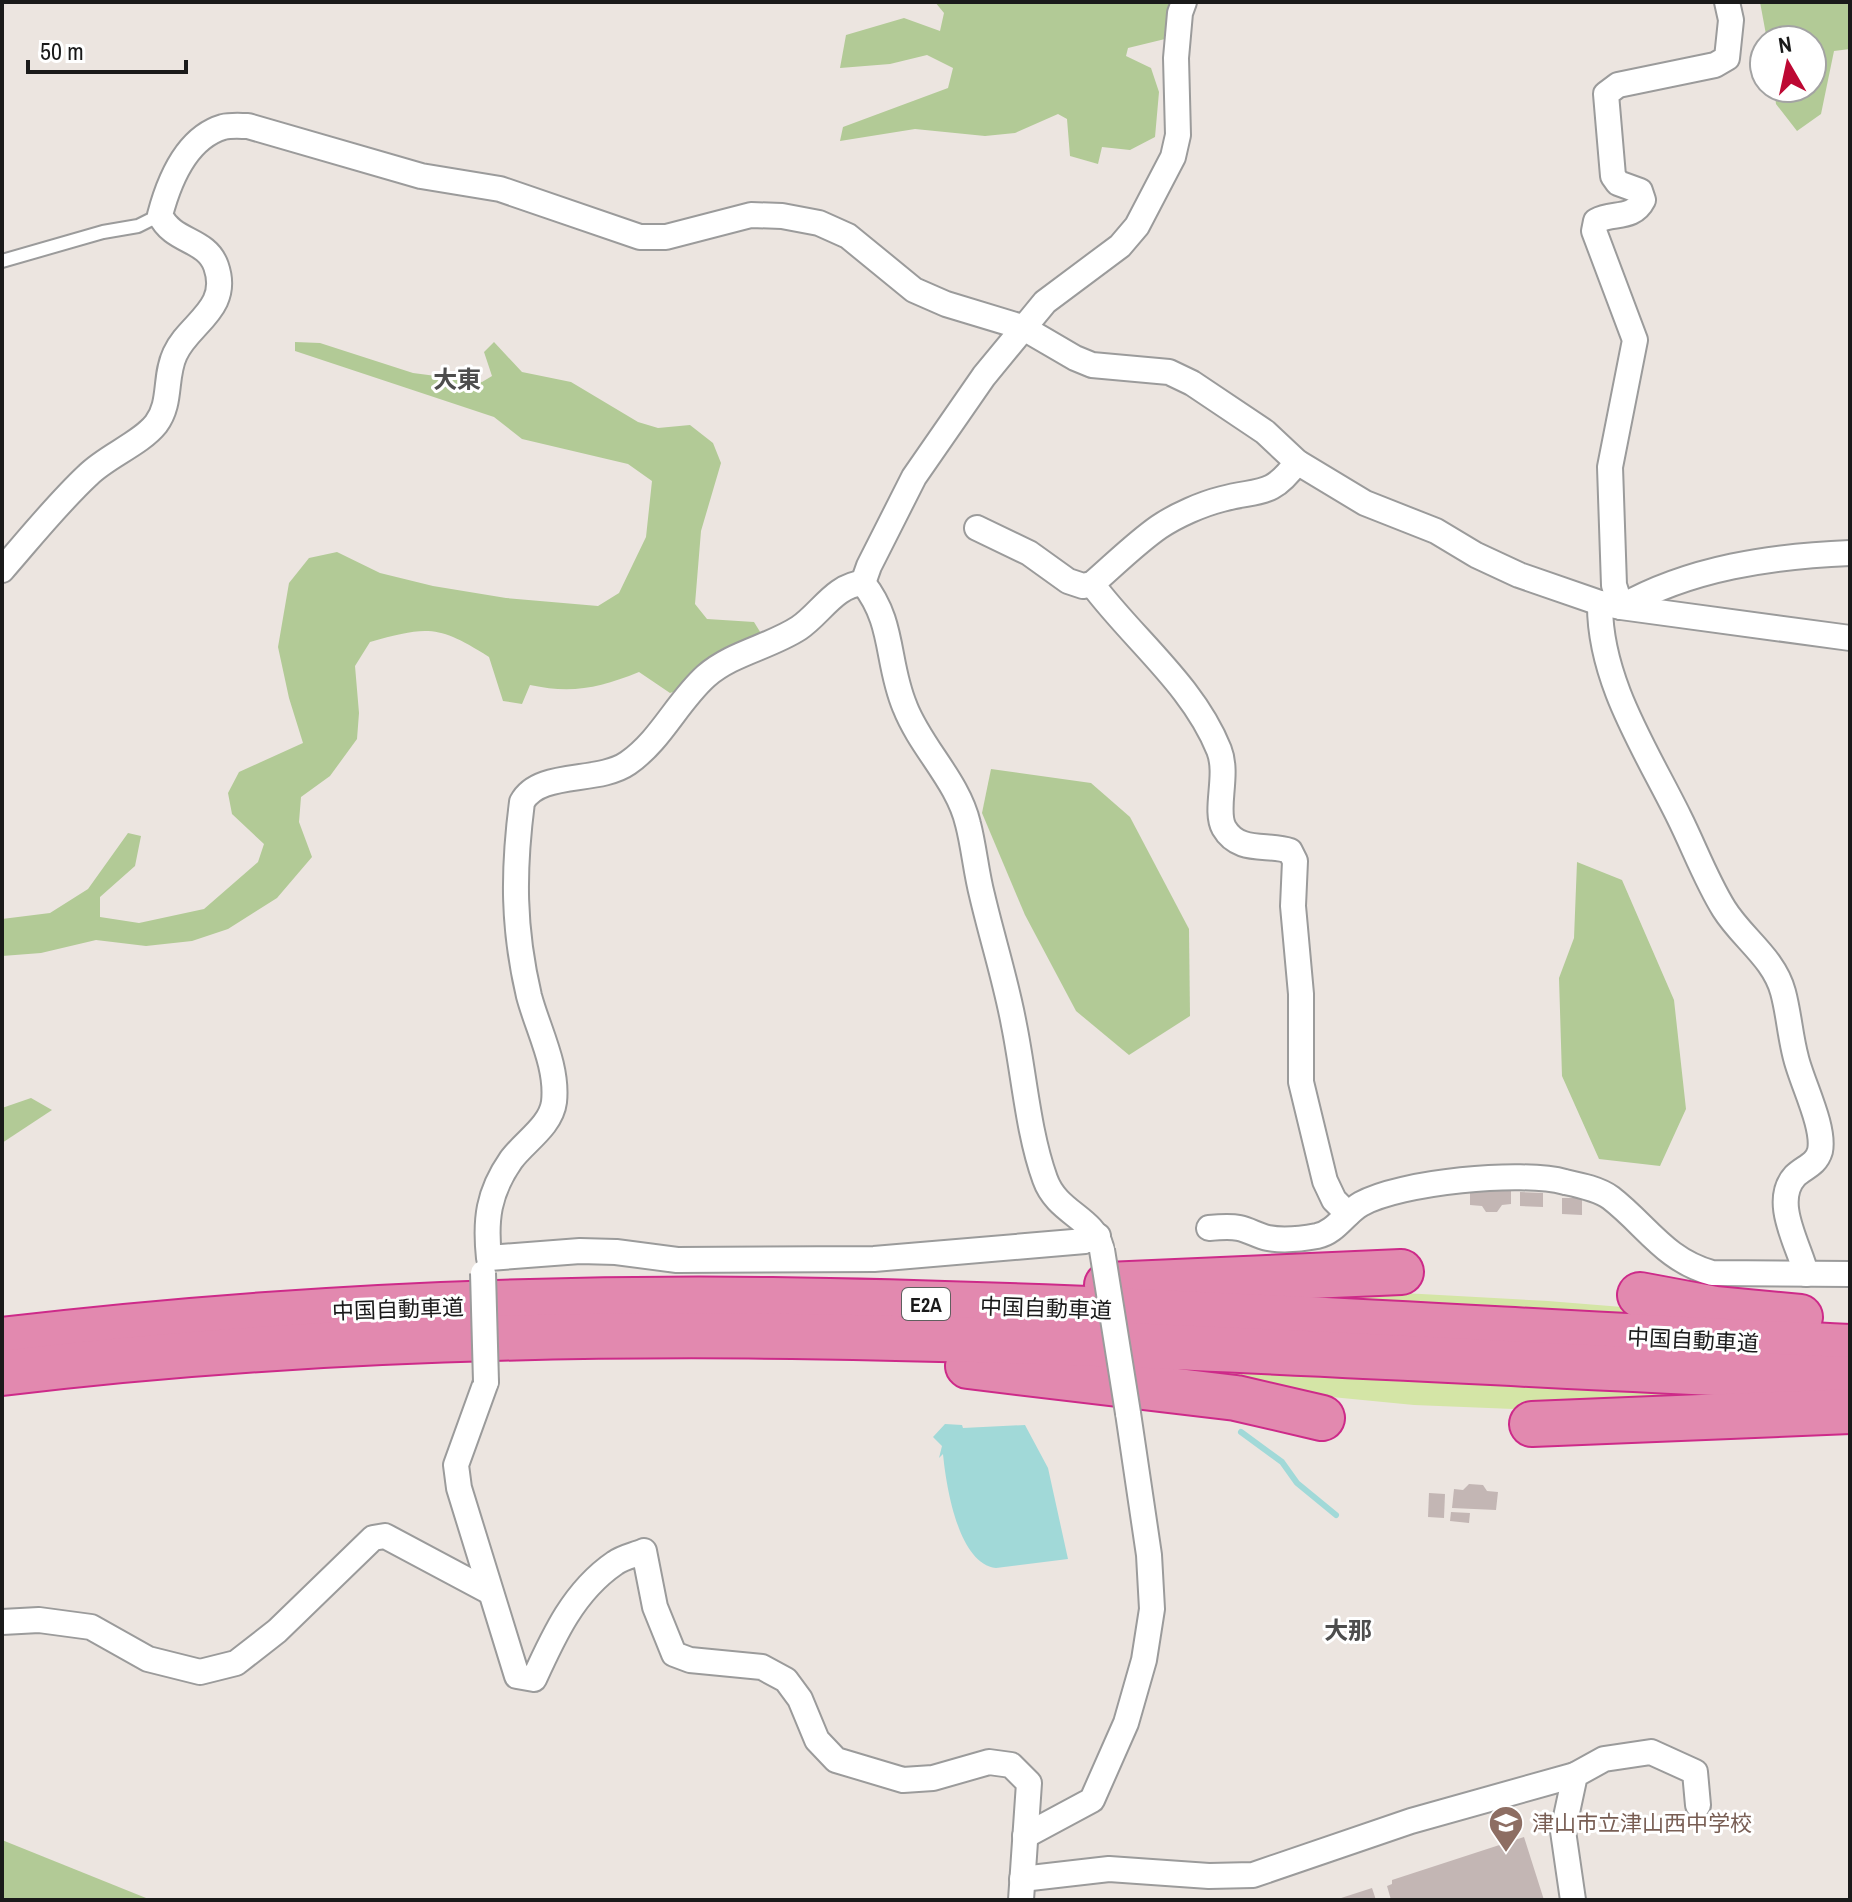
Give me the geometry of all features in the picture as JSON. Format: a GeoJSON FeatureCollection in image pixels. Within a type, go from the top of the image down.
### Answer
{"type":"FeatureCollection","features":[{"type":"Feature","properties":{"kind":"highway"},"geometry":{"type":"LineString","coordinates":[[769,1300],[1401,1272]]}},
{"type":"Feature","properties":{"kind":"highway"},"geometry":{"type":"LineString","coordinates":[[1640,1295],[1715,1309],[1850,1321]]}},
{"type":"Feature","properties":{"kind":"highway","name":"中国自動車道"},"geometry":{"type":"LineString","coordinates":[[2,1340],[259,1315],[606,1301],[769,1300],[1089,1310],[1850,1347]]}},
{"type":"Feature","properties":{"kind":"highway"},"geometry":{"type":"LineString","coordinates":[[650,1335],[724,1354],[935,1362],[1029,1372],[1236,1398],[1322,1418]]}},
{"type":"Feature","properties":{"kind":"highway","name":"中国自動車道"},"geometry":{"type":"LineString","coordinates":[[2,1373],[256,1348],[434,1339],[650,1335],[926,1337],[1850,1379]]}},
{"type":"Feature","properties":{"kind":"highway"},"geometry":{"type":"LineString","coordinates":[[1532,1424],[1850,1411]]}},
{"type":"Feature","properties":{"kind":"street"},"geometry":{"type":"LineString","coordinates":[[863,583],[914,477],[984,376],[1045,302],[1120,246],[1137,226],[1173,157],[1178,135],[1176,58],[1180,13],[1184,2]]}},
{"type":"Feature","properties":{"kind":"street"},"geometry":{"type":"LineString","coordinates":[[1727,2],[1731,20],[1727,58],[1715,65],[1618,85],[1606,94],[1613,176],[1618,183],[1640,191],[1643,200],[1639,209],[1627,215],[1605,216],[1596,221],[1594,231],[1635,340],[1610,467],[1614,585],[1610,605],[1599,623],[1608,666],[1632,723],[1689,836],[1712,891],[1730,919],[1772,968],[1783,992],[1797,1062],[1819,1130],[1820,1150],[1815,1162],[1794,1177],[1787,1191],[1786,1205],[1806,1274]]}},
{"type":"Feature","properties":{"kind":"street"},"geometry":{"type":"LineString","coordinates":[[2,570],[87,475],[111,455],[139,440],[156,424],[167,403],[173,357],[184,340],[212,311],[218,292],[217,267],[206,249],[166,229],[160,215],[166,193],[190,148],[225,126],[248,126],[421,176],[500,189],[640,237],[666,237],[751,215],[782,216],[819,223],[848,236],[914,290],[946,304],[1022,327],[1092,365],[1169,372],[1192,383],[1265,432],[1297,462],[1365,503],[1436,531],[1476,555],[1519,575],[1610,605],[1850,638]]}},
{"type":"Feature","properties":{"kind":"street"},"geometry":{"type":"LineString","coordinates":[[977,528],[1029,553],[1068,581],[1083,586],[1092,584],[1160,527],[1223,499],[1253,495],[1273,488],[1297,462]]}},
{"type":"Feature","properties":{"kind":"street"},"geometry":{"type":"LineString","coordinates":[[1610,605],[1743,564],[1809,554],[1850,553]]}},
{"type":"Feature","properties":{"kind":"street"},"geometry":{"type":"LineString","coordinates":[[863,583],[881,610],[897,685],[906,710],[924,746],[960,801],[968,822],[1045,1179],[1061,1207],[1100,1243],[1149,1555],[1152,1609],[1144,1660],[1126,1723],[1092,1800],[1025,1836]]}},
{"type":"Feature","properties":{"kind":"street"},"geometry":{"type":"LineString","coordinates":[[863,583],[852,584],[837,593],[801,626],[778,640],[725,663],[707,675],[643,752],[624,766],[599,776],[547,783],[522,802],[517,858],[516,934],[530,998],[553,1077],[554,1104],[546,1121],[511,1161],[488,1206],[486,1382],[456,1465],[459,1488],[517,1676],[534,1679],[579,1595],[616,1562],[644,1551],[655,1607],[674,1654],[690,1660],[762,1667],[786,1680],[800,1699],[817,1740],[836,1760],[903,1780],[933,1778],[989,1762],[1011,1765],[1029,1783],[1022,1890],[1109,1869],[1209,1876],[1253,1875],[1411,1821],[1575,1775],[1604,1759],[1651,1752],[1695,1772],[1698,1805]]}},
{"type":"Feature","properties":{"kind":"street"},"geometry":{"type":"LineString","coordinates":[[1092,584],[1164,667],[1194,707],[1217,747],[1224,766],[1220,815],[1223,828],[1236,841],[1258,849],[1278,847],[1290,851],[1295,861],[1293,906],[1301,994],[1301,1082],[1325,1181],[1334,1200],[1348,1214]]}},
{"type":"Feature","properties":{"kind":"street"},"geometry":{"type":"LineString","coordinates":[[1209,1228],[1239,1228],[1268,1238],[1322,1235],[1339,1224],[1359,1204],[1383,1195],[1490,1177],[1531,1176],[1562,1181],[1608,1195],[1669,1252],[1690,1267],[1712,1273],[1850,1274]]}},
{"type":"Feature","properties":{"kind":"street"},"geometry":{"type":"LineString","coordinates":[[486,1266],[580,1251],[677,1260],[874,1259],[1085,1241],[1100,1243]]}},
{"type":"Feature","properties":{"kind":"street"},"geometry":{"type":"LineString","coordinates":[[2,1622],[39,1620],[91,1627],[148,1659],[200,1672],[236,1663],[277,1631],[373,1538],[385,1536],[490,1592]]}},
{"type":"Feature","properties":{"kind":"street"},"geometry":{"type":"LineString","coordinates":[[1573,1900],[1563,1831],[1575,1775]]}},
{"type":"Feature","properties":{"kind":"lane"},"geometry":{"type":"LineString","coordinates":[[2,261],[103,232],[138,226],[160,215]]}},
{"type":"Feature","properties":{"kind":"green space"},"geometry":{"type":"Polygon","coordinates":[[[935,2],[1173,2],[1175,9],[1165,39],[1128,48],[1126,56],[1151,68],[1159,92],[1155,137],[1130,150],[1102,147],[1098,164],[1070,156],[1067,119],[1058,114],[1015,133],[985,136],[915,129],[840,141],[843,127],[948,88],[953,68],[927,55],[890,64],[840,68],[846,35],[904,18],[940,31],[944,13],[935,2]]]}},
{"type":"Feature","properties":{"kind":"green space"},"geometry":{"type":"Polygon","coordinates":[[[1760,2],[1850,2],[1850,49],[1834,51],[1828,80],[1828,24],[1764,24],[1760,2]]]}},
{"type":"Feature","properties":{"kind":"green space"},"geometry":{"type":"Polygon","coordinates":[[[1776,104],[1823,104],[1821,114],[1797,131],[1776,104]]]}},
{"type":"Feature","properties":{"kind":"green space"},"geometry":{"type":"Polygon","coordinates":[[[295,342],[320,343],[413,373],[482,382],[492,376],[484,352],[494,342],[522,372],[571,382],[638,422],[658,428],[690,425],[713,443],[721,463],[701,531],[695,604],[707,619],[754,622],[762,635],[690,686],[670,693],[639,672],[585,688],[559,689],[530,685],[522,704],[503,701],[489,657],[457,639],[420,631],[370,642],[355,666],[359,713],[357,739],[330,776],[301,797],[299,822],[312,857],[277,898],[228,929],[192,941],[146,946],[96,940],[41,953],[2,956],[2,919],[50,913],[88,889],[128,833],[141,836],[135,866],[100,897],[100,917],[139,923],[204,909],[258,862],[264,844],[232,814],[228,793],[239,772],[303,743],[278,647],[289,583],[309,558],[337,552],[380,573],[433,586],[506,598],[598,606],[619,593],[646,537],[652,481],[628,464],[522,439],[494,417],[295,351],[295,342]]]}},
{"type":"Feature","properties":{"kind":"green space"},"geometry":{"type":"Polygon","coordinates":[[[991,769],[1091,783],[1130,817],[1189,929],[1190,1016],[1129,1055],[1076,1011],[1025,915],[982,813],[991,769]]]}},
{"type":"Feature","properties":{"kind":"green space"},"geometry":{"type":"Polygon","coordinates":[[[1577,862],[1622,880],[1674,1000],[1686,1109],[1660,1166],[1599,1159],[1562,1076],[1559,978],[1574,938],[1577,862]]]}},
{"type":"Feature","properties":{"kind":"green space"},"geometry":{"type":"Polygon","coordinates":[[[31,1098],[52,1110],[2,1143],[2,1108],[31,1098]]]}},
{"type":"Feature","properties":{"kind":"green space"},"geometry":{"type":"Polygon","coordinates":[[[1330,1289],[1548,1301],[1808,1322],[1269,1299],[1330,1289]]]}},
{"type":"Feature","properties":{"kind":"green space"},"geometry":{"type":"Polygon","coordinates":[[[1050,1360],[1819,1393],[1538,1410],[1414,1405],[1250,1389],[1050,1360]]]}},
{"type":"Feature","properties":{"kind":"green space"},"geometry":{"type":"Polygon","coordinates":[[[2,1840],[151,1900],[2,1900],[2,1840]]]}},
{"type":"Feature","properties":{"kind":"water"},"geometry":{"type":"Polygon","coordinates":[[[945,1424],[962,1425],[963,1428],[1025,1425],[1048,1468],[1068,1559],[996,1568],[983,1563],[972,1553],[956,1521],[943,1454],[939,1458],[942,1446],[933,1437],[945,1424]]]}},
{"type":"Feature","properties":{"kind":"building"},"geometry":{"type":"Polygon","coordinates":[[[1511,1189],[1511,1204],[1502,1205],[1497,1212],[1486,1212],[1482,1206],[1470,1205],[1470,1190],[1511,1189]]]}},
{"type":"Feature","properties":{"kind":"building"},"geometry":{"type":"Polygon","coordinates":[[[1520,1192],[1543,1193],[1543,1207],[1520,1206],[1520,1192]]]}},
{"type":"Feature","properties":{"kind":"building"},"geometry":{"type":"Polygon","coordinates":[[[1562,1198],[1582,1198],[1582,1215],[1562,1214],[1562,1198]]]}},
{"type":"Feature","properties":{"kind":"building"},"geometry":{"type":"Polygon","coordinates":[[[1469,1484],[1483,1485],[1487,1491],[1498,1492],[1496,1510],[1452,1508],[1454,1489],[1463,1490],[1469,1484]]]}},
{"type":"Feature","properties":{"kind":"building"},"geometry":{"type":"Polygon","coordinates":[[[1429,1493],[1445,1494],[1444,1518],[1428,1517],[1429,1493]]]}},
{"type":"Feature","properties":{"kind":"building"},"geometry":{"type":"Polygon","coordinates":[[[1451,1512],[1470,1513],[1469,1523],[1450,1521],[1451,1512]]]}},
{"type":"Feature","properties":{"kind":"building","name":"津山市立津山西中学校"},"geometry":{"type":"Polygon","coordinates":[[[1524,1837],[1544,1900],[1391,1900],[1387,1886],[1392,1884],[1392,1880],[1524,1837]]]}},
{"type":"Feature","properties":{"kind":"building"},"geometry":{"type":"Polygon","coordinates":[[[1372,1888],[1376,1900],[1338,1900],[1338,1899],[1372,1888]]]}},
{"type":"Feature","properties":{"kind":"waterway"},"geometry":{"type":"LineString","coordinates":[[1241,1432],[1282,1462],[1297,1483],[1336,1515]]}},
{"type":"Feature","properties":{"kind":"place","name":"津山市立津山西中学校"},"geometry":{"type":"Point","coordinates":[1506,1854]}},
{"type":"Feature","properties":{"kind":"district","name":"大東"},"geometry":{"type":"Point","coordinates":[457,379]}},
{"type":"Feature","properties":{"kind":"district","name":"大那"},"geometry":{"type":"Point","coordinates":[1348,1630]}}]}
